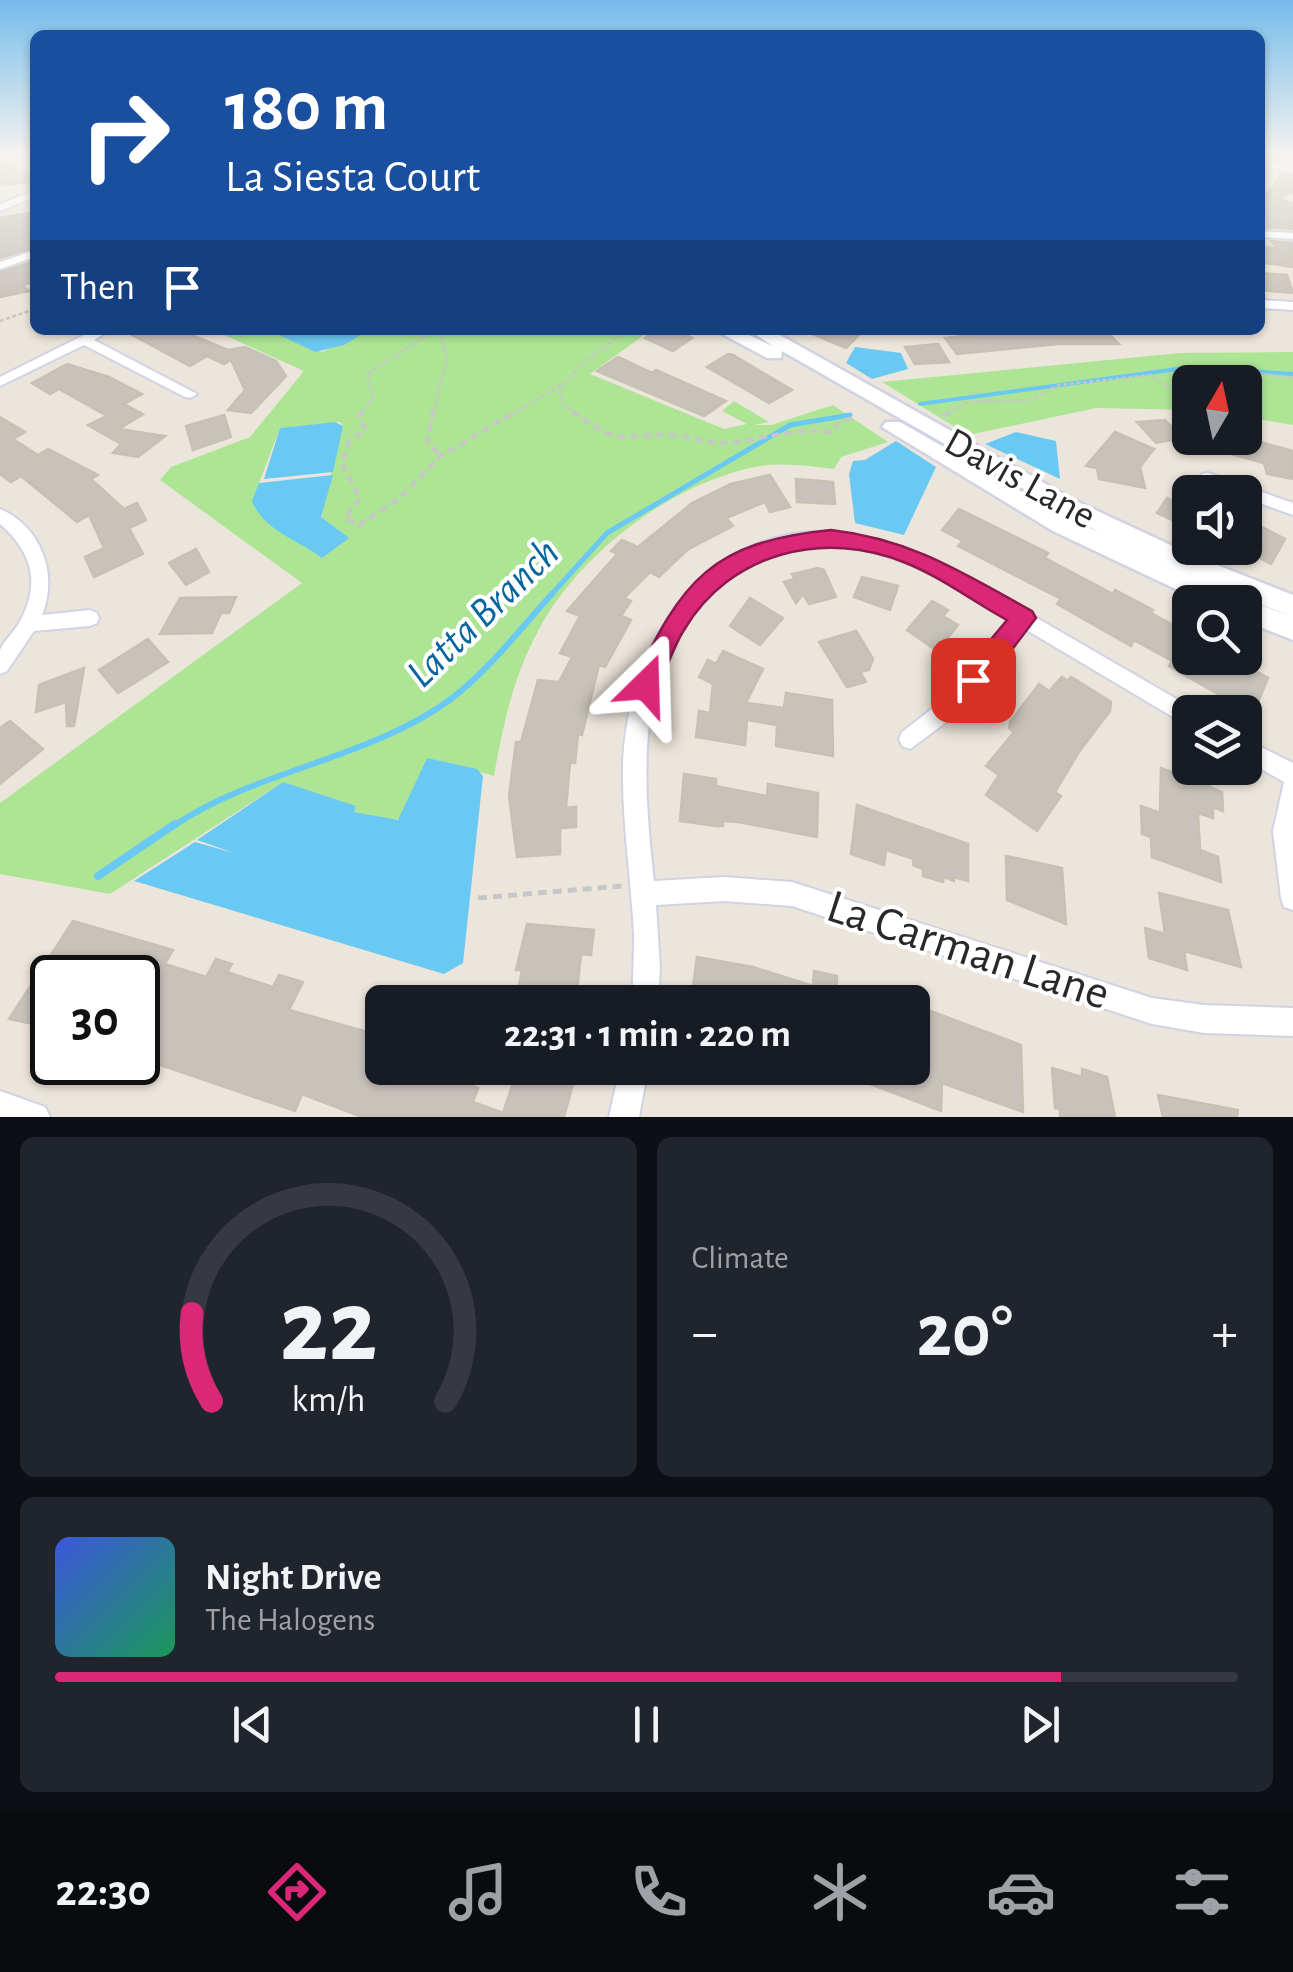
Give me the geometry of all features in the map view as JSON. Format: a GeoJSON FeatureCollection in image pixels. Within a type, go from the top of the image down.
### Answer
{"type":"FeatureCollection","features":[{"type":"Feature","properties":{"kind":"street"},"geometry":{"type":"LineString","coordinates":[[1265,234],[1293,236]]}},
{"type":"Feature","properties":{"kind":"street"},"geometry":{"type":"LineString","coordinates":[[0,266],[30,255]]}},
{"type":"Feature","properties":{"kind":"street"},"geometry":{"type":"LineString","coordinates":[[1265,304],[1293,306]]}},
{"type":"Feature","properties":{"kind":"street"},"geometry":{"type":"LineString","coordinates":[[0,382],[94,335]]}},
{"type":"Feature","properties":{"kind":"street","name":"Davis Lane"},"geometry":{"type":"LineString","coordinates":[[747,335],[1060,526],[1190,585]]}},
{"type":"Feature","properties":{"kind":"street","name":"Davis Lane"},"geometry":{"type":"LineString","coordinates":[[748,335],[1070,508],[1182,562],[1293,606]]}},
{"type":"Feature","properties":{"kind":"street"},"geometry":{"type":"LineString","coordinates":[[84,340],[190,394]]}},
{"type":"Feature","properties":{"kind":"street"},"geometry":{"type":"LineString","coordinates":[[1262,498],[1293,509]]}},
{"type":"Feature","properties":{"kind":"street"},"geometry":{"type":"LineString","coordinates":[[0,515],[28,537],[41,568],[40,593],[29,624],[0,666]]}},
{"type":"Feature","properties":{"kind":"street"},"geometry":{"type":"LineString","coordinates":[[645,985],[635,769],[640,705],[669,632],[699,590],[728,567],[787,541],[860,540],[916,557],[1172,705]]}},
{"type":"Feature","properties":{"kind":"street"},"geometry":{"type":"LineString","coordinates":[[1262,617],[1293,629]]}},
{"type":"Feature","properties":{"kind":"street"},"geometry":{"type":"LineString","coordinates":[[29,624],[90,618]]}},
{"type":"Feature","properties":{"kind":"street"},"geometry":{"type":"LineString","coordinates":[[910,739],[954,705],[1024,618]]}},
{"type":"Feature","properties":{"kind":"street"},"geometry":{"type":"LineString","coordinates":[[1262,758],[1293,775]]}},
{"type":"Feature","properties":{"kind":"street"},"geometry":{"type":"LineString","coordinates":[[1293,788],[1285,848],[1293,898]]}},
{"type":"Feature","properties":{"kind":"street","name":"La Carman Lane"},"geometry":{"type":"LineString","coordinates":[[642,890],[724,888],[792,894],[1152,1011],[1204,1019],[1293,1022]]}},
{"type":"Feature","properties":{"kind":"street"},"geometry":{"type":"LineString","coordinates":[[624,1117],[631,1085]]}},
{"type":"Feature","properties":{"kind":"street"},"geometry":{"type":"LineString","coordinates":[[0,1105],[34,1117]]}},
{"type":"Feature","properties":{"kind":"path"},"geometry":{"type":"LineString","coordinates":[[0,320],[30,311]]}},
{"type":"Feature","properties":{"kind":"path"},"geometry":{"type":"LineString","coordinates":[[429,335],[367,374],[372,397],[359,416],[365,429],[348,442],[342,464],[360,498],[345,518],[359,525],[398,499],[441,456],[476,438],[554,385],[564,383]]}},
{"type":"Feature","properties":{"kind":"path"},"geometry":{"type":"LineString","coordinates":[[441,335],[447,343],[447,375],[428,418],[427,442],[441,456]]}},
{"type":"Feature","properties":{"kind":"path"},"geometry":{"type":"LineString","coordinates":[[620,335],[564,383],[559,392],[563,405],[608,436],[633,440],[673,434],[719,443],[765,440],[808,430],[830,432],[843,420],[854,418]]}},
{"type":"Feature","properties":{"kind":"path"},"geometry":{"type":"LineString","coordinates":[[1262,373],[1293,378]]}},
{"type":"Feature","properties":{"kind":"path"},"geometry":{"type":"LineString","coordinates":[[939,418],[967,402],[1030,400],[1059,385],[1094,379],[1151,376],[1163,386],[1172,387]]}},
{"type":"Feature","properties":{"kind":"path"},"geometry":{"type":"LineString","coordinates":[[478,898],[642,890]]}},
{"type":"Feature","properties":{"kind":"green space"},"geometry":{"type":"Polygon","coordinates":[[[224,335],[281,335],[322,352],[358,335],[644,335],[590,374],[724,429],[747,424],[722,411],[734,401],[769,422],[754,425],[771,425],[833,405],[888,442],[841,457],[834,469],[771,465],[719,477],[687,491],[628,528],[576,576],[538,631],[510,702],[494,776],[427,758],[400,818],[391,822],[353,812],[355,807],[283,782],[110,894],[0,874],[0,803],[302,583],[160,480],[171,467],[250,437],[304,371],[224,335]],[[340,422],[280,428],[259,483],[287,533],[322,558],[348,538],[323,520],[321,513],[343,426],[340,422]]]}},
{"type":"Feature","properties":{"kind":"green space"},"geometry":{"type":"Polygon","coordinates":[[[1293,352],[1293,425],[1262,420],[1262,365],[1172,365],[1172,410],[1096,408],[968,435],[882,382],[1180,353],[1293,352]]]}},
{"type":"Feature","properties":{"kind":"water"},"geometry":{"type":"Polygon","coordinates":[[[279,335],[361,335],[344,345],[315,352],[279,335]]]}},
{"type":"Feature","properties":{"kind":"water"},"geometry":{"type":"Polygon","coordinates":[[[855,347],[901,353],[908,369],[872,379],[846,363],[855,347]]]}},
{"type":"Feature","properties":{"kind":"water"},"geometry":{"type":"Polygon","coordinates":[[[335,422],[343,426],[333,472],[264,479],[280,428],[335,422]]]}},
{"type":"Feature","properties":{"kind":"water"},"geometry":{"type":"Polygon","coordinates":[[[1016,432],[1056,441],[1060,479],[985,444],[1016,432]]]}},
{"type":"Feature","properties":{"kind":"water"},"geometry":{"type":"Polygon","coordinates":[[[896,441],[936,467],[904,535],[855,523],[849,474],[853,461],[865,460],[896,441]]]}},
{"type":"Feature","properties":{"kind":"water"},"geometry":{"type":"Polygon","coordinates":[[[333,475],[321,517],[349,538],[322,558],[264,520],[252,501],[259,483],[333,475]]]}},
{"type":"Feature","properties":{"kind":"water"},"geometry":{"type":"Polygon","coordinates":[[[427,758],[477,769],[483,776],[463,963],[444,974],[134,881],[195,842],[234,853],[197,840],[283,782],[356,806],[354,812],[398,820],[427,758]]]}},
{"type":"Feature","properties":{"kind":"building"},"geometry":{"type":"Polygon","coordinates":[[[1265,206],[1293,206],[1293,229],[1265,227],[1265,206]]]}},
{"type":"Feature","properties":{"kind":"building"},"geometry":{"type":"Polygon","coordinates":[[[30,213],[30,249],[0,258],[0,218],[30,213]]]}},
{"type":"Feature","properties":{"kind":"building"},"geometry":{"type":"Polygon","coordinates":[[[1271,241],[1293,243],[1293,267],[1266,263],[1265,247],[1277,248],[1271,241]]]}},
{"type":"Feature","properties":{"kind":"building"},"geometry":{"type":"Polygon","coordinates":[[[30,263],[30,282],[22,286],[30,291],[0,297],[0,272],[30,263]]]}},
{"type":"Feature","properties":{"kind":"building"},"geometry":{"type":"Polygon","coordinates":[[[1265,273],[1287,275],[1293,293],[1265,290],[1265,273]]]}},
{"type":"Feature","properties":{"kind":"building"},"geometry":{"type":"Polygon","coordinates":[[[132,335],[192,335],[228,350],[245,347],[276,361],[286,376],[251,413],[228,410],[245,390],[231,360],[224,364],[207,356],[190,366],[132,335]]]}},
{"type":"Feature","properties":{"kind":"building"},"geometry":{"type":"Polygon","coordinates":[[[686,335],[692,338],[673,351],[645,338],[686,335]]]}},
{"type":"Feature","properties":{"kind":"building"},"geometry":{"type":"Polygon","coordinates":[[[815,335],[859,335],[846,348],[815,335]]]}},
{"type":"Feature","properties":{"kind":"building"},"geometry":{"type":"Polygon","coordinates":[[[1110,335],[1119,344],[1058,344],[957,354],[945,338],[1110,335]]]}},
{"type":"Feature","properties":{"kind":"building"},"geometry":{"type":"Polygon","coordinates":[[[938,344],[949,362],[915,364],[905,347],[938,344]]]}},
{"type":"Feature","properties":{"kind":"building"},"geometry":{"type":"Polygon","coordinates":[[[728,354],[792,390],[769,403],[707,367],[728,354]]]}},
{"type":"Feature","properties":{"kind":"building"},"geometry":{"type":"Polygon","coordinates":[[[618,357],[726,401],[704,416],[597,371],[618,357]]]}},
{"type":"Feature","properties":{"kind":"building"},"geometry":{"type":"Polygon","coordinates":[[[67,364],[109,377],[142,394],[124,404],[143,414],[119,429],[165,436],[138,457],[113,453],[121,444],[88,425],[107,416],[59,389],[50,394],[32,383],[67,364]]]}},
{"type":"Feature","properties":{"kind":"building"},"geometry":{"type":"Polygon","coordinates":[[[224,415],[231,437],[193,450],[186,426],[224,415]]]}},
{"type":"Feature","properties":{"kind":"building"},"geometry":{"type":"Polygon","coordinates":[[[0,417],[25,432],[13,439],[38,455],[48,449],[98,475],[91,479],[124,509],[137,503],[146,520],[129,528],[143,554],[94,577],[85,557],[104,548],[89,515],[77,522],[21,476],[11,482],[0,474],[0,417]]]}},
{"type":"Feature","properties":{"kind":"building"},"geometry":{"type":"Polygon","coordinates":[[[1165,420],[1172,427],[1172,440],[1156,443],[1137,422],[1165,420]]]}},
{"type":"Feature","properties":{"kind":"building"},"geometry":{"type":"Polygon","coordinates":[[[1115,432],[1154,449],[1140,467],[1145,488],[1099,479],[1097,468],[1086,466],[1115,432]]]}},
{"type":"Feature","properties":{"kind":"building"},"geometry":{"type":"Polygon","coordinates":[[[1262,443],[1293,451],[1293,479],[1267,474],[1264,463],[1235,455],[1262,455],[1262,443]]]}},
{"type":"Feature","properties":{"kind":"building"},"geometry":{"type":"Polygon","coordinates":[[[770,475],[790,507],[770,512],[765,502],[726,518],[733,526],[687,550],[659,577],[650,572],[624,598],[631,601],[621,616],[631,620],[605,667],[599,665],[582,735],[578,734],[575,763],[570,763],[566,808],[576,807],[576,827],[560,828],[560,854],[517,857],[509,796],[516,742],[521,742],[538,680],[559,682],[572,657],[560,653],[580,616],[567,611],[617,554],[611,551],[622,540],[638,547],[692,503],[731,484],[770,475]]]}},
{"type":"Feature","properties":{"kind":"building"},"geometry":{"type":"Polygon","coordinates":[[[796,479],[833,482],[835,504],[797,502],[796,479]]]}},
{"type":"Feature","properties":{"kind":"building"},"geometry":{"type":"Polygon","coordinates":[[[1167,498],[1172,500],[1172,520],[1157,513],[1167,498]]]}},
{"type":"Feature","properties":{"kind":"building"},"geometry":{"type":"Polygon","coordinates":[[[959,509],[1048,553],[1045,558],[1113,594],[1115,590],[1153,610],[1151,613],[1172,624],[1172,661],[1134,640],[1131,646],[1057,604],[1061,599],[958,546],[963,541],[942,530],[959,509]]]}},
{"type":"Feature","properties":{"kind":"building"},"geometry":{"type":"Polygon","coordinates":[[[1262,527],[1285,539],[1271,564],[1262,559],[1262,527]]]}},
{"type":"Feature","properties":{"kind":"building"},"geometry":{"type":"Polygon","coordinates":[[[196,549],[209,572],[186,585],[169,563],[196,549]]]}},
{"type":"Feature","properties":{"kind":"building"},"geometry":{"type":"Polygon","coordinates":[[[824,570],[836,597],[809,604],[803,594],[796,603],[784,582],[795,579],[792,574],[824,570]]]}},
{"type":"Feature","properties":{"kind":"building"},"geometry":{"type":"Polygon","coordinates":[[[862,577],[898,586],[890,610],[854,597],[862,577]]]}},
{"type":"Feature","properties":{"kind":"building"},"geometry":{"type":"Polygon","coordinates":[[[236,597],[229,613],[221,613],[212,633],[160,634],[180,598],[236,597]]]}},
{"type":"Feature","properties":{"kind":"building"},"geometry":{"type":"Polygon","coordinates":[[[750,598],[783,618],[760,645],[730,626],[750,598]]]}},
{"type":"Feature","properties":{"kind":"building"},"geometry":{"type":"Polygon","coordinates":[[[932,601],[948,610],[943,616],[958,625],[937,651],[907,630],[932,601]]]}},
{"type":"Feature","properties":{"kind":"building"},"geometry":{"type":"Polygon","coordinates":[[[856,631],[873,659],[869,670],[860,672],[866,682],[847,687],[819,642],[856,631]]]}},
{"type":"Feature","properties":{"kind":"building"},"geometry":{"type":"Polygon","coordinates":[[[148,639],[168,662],[118,693],[99,670],[148,639]]]}},
{"type":"Feature","properties":{"kind":"building"},"geometry":{"type":"Polygon","coordinates":[[[723,651],[763,669],[746,703],[784,708],[786,693],[832,700],[833,756],[776,746],[777,725],[747,720],[745,745],[696,737],[699,711],[710,713],[713,684],[699,677],[708,660],[716,664],[723,651]]]}},
{"type":"Feature","properties":{"kind":"building"},"geometry":{"type":"Polygon","coordinates":[[[84,668],[74,726],[67,726],[66,702],[36,712],[39,685],[84,668]]]}},
{"type":"Feature","properties":{"kind":"building"},"geometry":{"type":"Polygon","coordinates":[[[1185,675],[1262,675],[1268,678],[1261,695],[1220,695],[1185,675]]]}},
{"type":"Feature","properties":{"kind":"building"},"geometry":{"type":"Polygon","coordinates":[[[1062,677],[1068,681],[1071,677],[1111,702],[1110,711],[1079,752],[1055,792],[1061,796],[1037,831],[986,795],[999,775],[986,766],[1014,732],[1009,728],[1010,722],[1039,684],[1049,691],[1062,677]]]}},
{"type":"Feature","properties":{"kind":"building"},"geometry":{"type":"Polygon","coordinates":[[[10,721],[43,749],[0,784],[0,728],[10,721]]]}},
{"type":"Feature","properties":{"kind":"building"},"geometry":{"type":"Polygon","coordinates":[[[1161,768],[1172,772],[1172,785],[1210,785],[1222,792],[1223,811],[1213,807],[1213,818],[1198,813],[1200,850],[1218,857],[1221,882],[1152,857],[1151,837],[1142,834],[1141,806],[1160,813],[1161,768]]]}},
{"type":"Feature","properties":{"kind":"building"},"geometry":{"type":"Polygon","coordinates":[[[684,774],[716,779],[716,786],[767,796],[768,784],[818,793],[817,837],[738,822],[723,821],[723,826],[716,826],[680,821],[684,774]]]}},
{"type":"Feature","properties":{"kind":"building"},"geometry":{"type":"Polygon","coordinates":[[[857,805],[968,844],[968,881],[944,877],[943,882],[923,876],[923,869],[913,865],[914,859],[886,850],[884,865],[851,854],[857,805]]]}},
{"type":"Feature","properties":{"kind":"building"},"geometry":{"type":"Polygon","coordinates":[[[1006,856],[1062,868],[1066,924],[1007,900],[1006,856]]]}},
{"type":"Feature","properties":{"kind":"building"},"geometry":{"type":"Polygon","coordinates":[[[1159,893],[1228,910],[1241,967],[1184,951],[1187,970],[1149,958],[1145,928],[1165,934],[1159,893]]]}},
{"type":"Feature","properties":{"kind":"building"},"geometry":{"type":"Polygon","coordinates":[[[73,921],[173,950],[165,964],[206,977],[216,959],[232,964],[227,972],[273,987],[279,975],[303,982],[289,1010],[365,1031],[365,1085],[470,1085],[478,1088],[473,1102],[503,1113],[512,1085],[573,1085],[564,1117],[362,1117],[302,1094],[295,1111],[160,1065],[160,955],[51,955],[73,921]]]}},
{"type":"Feature","properties":{"kind":"building"},"geometry":{"type":"Polygon","coordinates":[[[527,924],[594,930],[591,955],[581,954],[578,985],[519,985],[522,970],[516,970],[527,924]]]}},
{"type":"Feature","properties":{"kind":"building"},"geometry":{"type":"Polygon","coordinates":[[[697,957],[753,967],[810,985],[693,985],[697,957]]]}},
{"type":"Feature","properties":{"kind":"building"},"geometry":{"type":"Polygon","coordinates":[[[814,971],[837,976],[837,985],[813,985],[814,971]]]}},
{"type":"Feature","properties":{"kind":"building"},"geometry":{"type":"Polygon","coordinates":[[[30,987],[30,1023],[9,1019],[30,987]]]}},
{"type":"Feature","properties":{"kind":"building"},"geometry":{"type":"Polygon","coordinates":[[[930,1011],[1021,1045],[1023,1112],[942,1083],[941,1111],[873,1085],[930,1085],[930,1011]]]}},
{"type":"Feature","properties":{"kind":"building"},"geometry":{"type":"Polygon","coordinates":[[[1052,1068],[1082,1077],[1082,1069],[1107,1077],[1115,1117],[1060,1117],[1060,1109],[1055,1108],[1052,1068]]]}},
{"type":"Feature","properties":{"kind":"building"},"geometry":{"type":"Polygon","coordinates":[[[1158,1095],[1238,1110],[1237,1117],[1163,1117],[1158,1095]]]}},
{"type":"Feature","properties":{"kind":"waterway","name":"Latta Branch"},"geometry":{"type":"LineString","coordinates":[[920,404],[1192,367],[1293,374]]}},
{"type":"Feature","properties":{"kind":"waterway","name":"Latta Branch"},"geometry":{"type":"LineString","coordinates":[[550,596],[607,533],[790,425],[850,415]]}},
{"type":"Feature","properties":{"kind":"waterway","name":"Latta Branch"},"geometry":{"type":"LineString","coordinates":[[172,827],[240,791],[349,751],[419,720],[478,675],[552,594]]}},
{"type":"Feature","properties":{"kind":"waterway","name":"Latta Branch"},"geometry":{"type":"LineString","coordinates":[[98,876],[175,824]]}},
{"type":"Feature","properties":{"kind":"route"},"geometry":{"type":"LineString","coordinates":[[646,685],[674,623],[714,576],[752,552],[774,544],[831,538],[860,540],[916,557],[1024,618],[973,680]]}}]}
